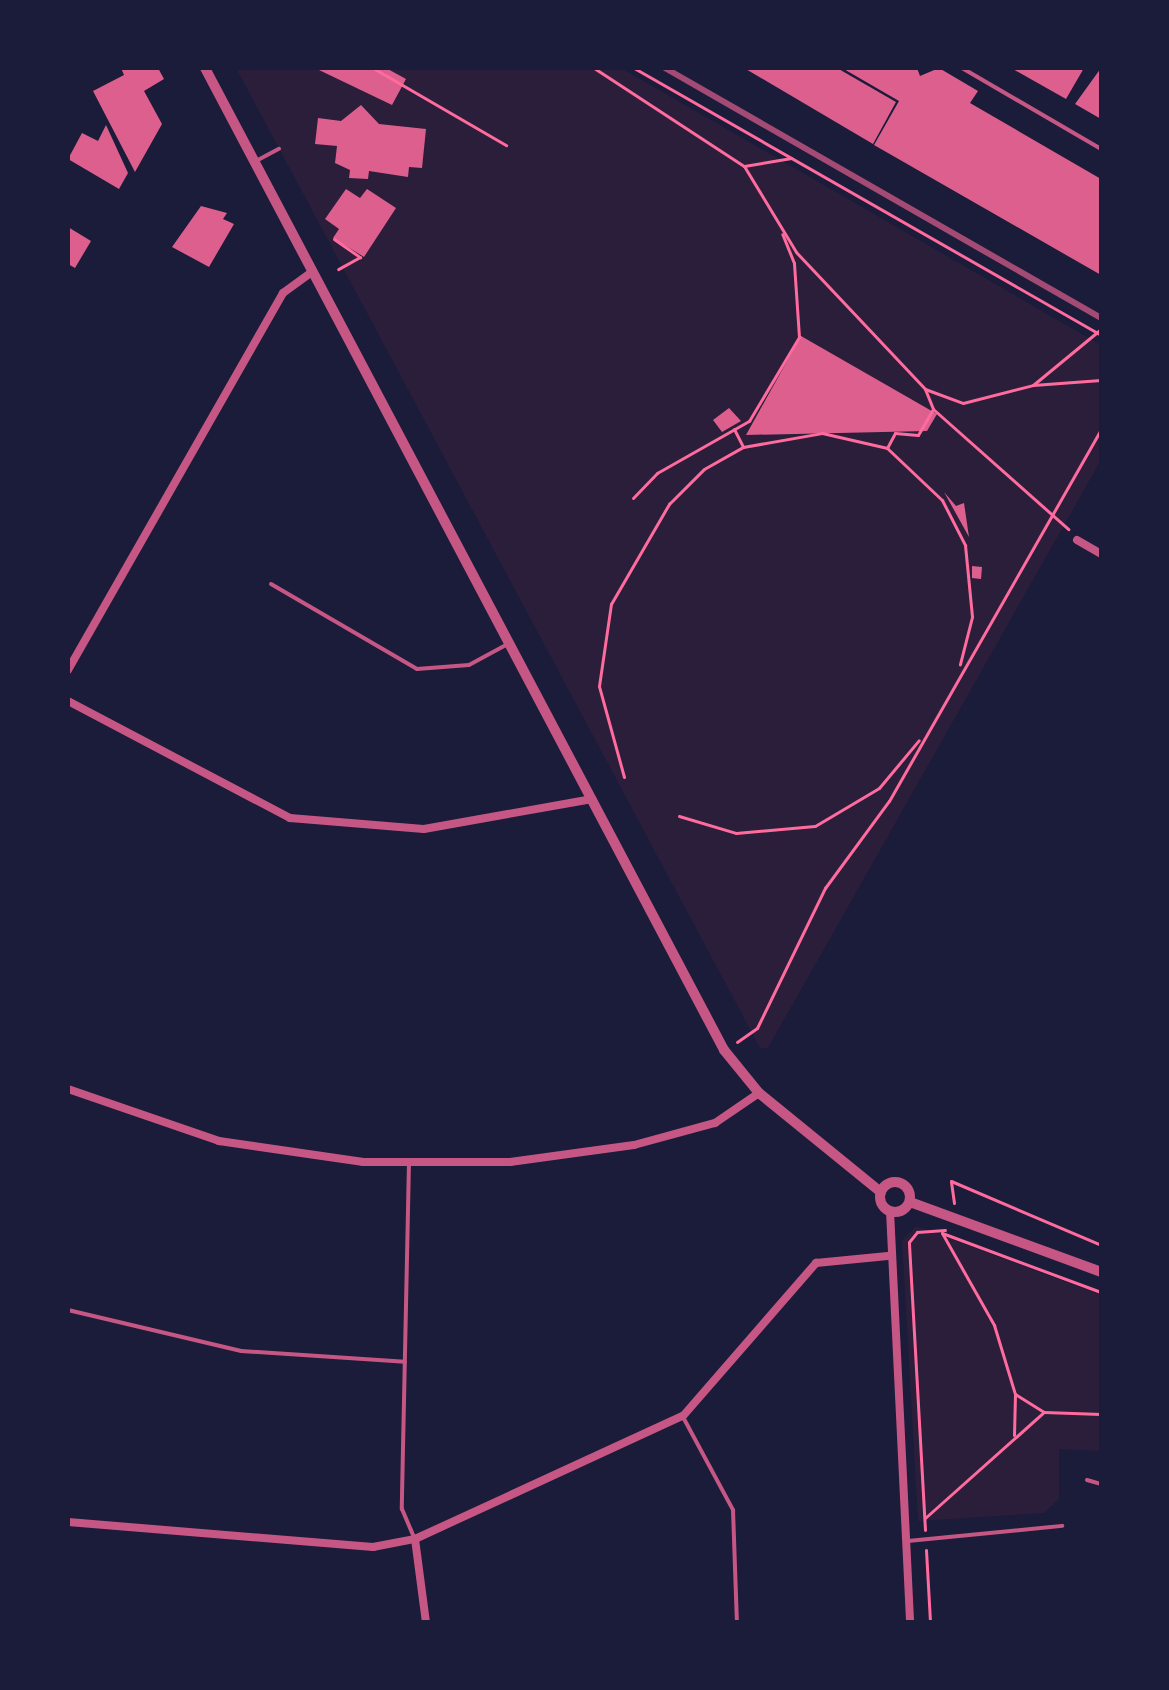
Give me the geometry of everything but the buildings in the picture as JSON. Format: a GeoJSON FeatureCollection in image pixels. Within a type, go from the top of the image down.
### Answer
{"type":"FeatureCollection","features":[{"type":"Feature","properties":{"kind":"street"},"geometry":{"type":"LineString","coordinates":[[205,68],[506,645],[592,799],[724,1050],[759,1093],[881,1192],[890,1211],[888,1256],[910,1622]]}},
{"type":"Feature","properties":{"kind":"street"},"geometry":{"type":"LineString","coordinates":[[68,670],[283,293],[311,273]]}},
{"type":"Feature","properties":{"kind":"street"},"geometry":{"type":"LineString","coordinates":[[1077,540],[1101,554]]}},
{"type":"Feature","properties":{"kind":"street"},"geometry":{"type":"LineString","coordinates":[[68,701],[290,818],[424,829],[592,799]]}},
{"type":"Feature","properties":{"kind":"street"},"geometry":{"type":"LineString","coordinates":[[68,1089],[219,1141],[409,1162],[510,1162],[634,1145],[715,1123],[759,1093]]}},
{"type":"Feature","properties":{"kind":"street"},"geometry":{"type":"LineString","coordinates":[[881,1192],[903,1183],[910,1202]]}},
{"type":"Feature","properties":{"kind":"street"},"geometry":{"type":"LineString","coordinates":[[890,1211],[910,1202],[957,1216],[1101,1272]]}},
{"type":"Feature","properties":{"kind":"street"},"geometry":{"type":"LineString","coordinates":[[68,1522],[373,1547],[415,1539],[683,1416],[816,1263],[888,1256]]}},
{"type":"Feature","properties":{"kind":"street"},"geometry":{"type":"LineString","coordinates":[[415,1539],[426,1622]]}},
{"type":"Feature","properties":{"kind":"lane"},"geometry":{"type":"LineString","coordinates":[[962,68],[1101,149]]}},
{"type":"Feature","properties":{"kind":"lane"},"geometry":{"type":"LineString","coordinates":[[254,162],[279,149]]}},
{"type":"Feature","properties":{"kind":"lane"},"geometry":{"type":"LineString","coordinates":[[271,584],[417,669],[469,665],[506,645]]}},
{"type":"Feature","properties":{"kind":"lane"},"geometry":{"type":"LineString","coordinates":[[409,1162],[402,1509],[415,1539]]}},
{"type":"Feature","properties":{"kind":"lane"},"geometry":{"type":"LineString","coordinates":[[68,1310],[241,1351],[405,1362]]}},
{"type":"Feature","properties":{"kind":"lane"},"geometry":{"type":"LineString","coordinates":[[683,1416],[733,1510],[737,1622]]}},
{"type":"Feature","properties":{"kind":"lane"},"geometry":{"type":"LineString","coordinates":[[1087,1480],[1101,1484]]}},
{"type":"Feature","properties":{"kind":"lane"},"geometry":{"type":"LineString","coordinates":[[905,1542],[926,1536],[1062,1526]]}},
{"type":"Feature","properties":{"kind":"path"},"geometry":{"type":"LineString","coordinates":[[373,68],[506,145]]}},
{"type":"Feature","properties":{"kind":"path"},"geometry":{"type":"LineString","coordinates":[[594,68],[744,166],[794,263],[799,337],[749,421],[657,473],[633,498]]}},
{"type":"Feature","properties":{"kind":"path"},"geometry":{"type":"LineString","coordinates":[[634,68],[1100,332],[1033,385]]}},
{"type":"Feature","properties":{"kind":"path"},"geometry":{"type":"LineString","coordinates":[[744,166],[791,158]]}},
{"type":"Feature","properties":{"kind":"path"},"geometry":{"type":"LineString","coordinates":[[774,219],[820,280],[925,389],[933,409],[1056,515],[1077,540]]}},
{"type":"Feature","properties":{"kind":"path"},"geometry":{"type":"LineString","coordinates":[[334,239],[360,257],[338,269]]}},
{"type":"Feature","properties":{"kind":"path"},"geometry":{"type":"LineString","coordinates":[[925,389],[963,403],[1033,385],[1101,380]]}},
{"type":"Feature","properties":{"kind":"path"},"geometry":{"type":"LineString","coordinates":[[887,448],[895,433],[918,435],[933,409]]}},
{"type":"Feature","properties":{"kind":"path"},"geometry":{"type":"LineString","coordinates":[[734,429],[743,447]]}},
{"type":"Feature","properties":{"kind":"path"},"geometry":{"type":"LineString","coordinates":[[724,1050],[757,1028],[825,888],[889,801],[954,678],[1056,515],[1101,430]]}},
{"type":"Feature","properties":{"kind":"path"},"geometry":{"type":"LineString","coordinates":[[624,777],[599,686],[611,604],[669,504],[704,469],[743,447],[822,433],[887,448],[942,500],[965,545],[972,617],[954,678]]}},
{"type":"Feature","properties":{"kind":"path"},"geometry":{"type":"LineString","coordinates":[[679,816],[765,834],[837,817],[900,767],[942,701]]}},
{"type":"Feature","properties":{"kind":"path"},"geometry":{"type":"LineString","coordinates":[[942,1233],[957,1216],[951,1181],[1101,1245]]}},
{"type":"Feature","properties":{"kind":"path"},"geometry":{"type":"LineString","coordinates":[[930,1622],[909,1242],[917,1232],[942,1233],[1101,1292]]}},
{"type":"Feature","properties":{"kind":"path"},"geometry":{"type":"LineString","coordinates":[[942,1233],[985,1304],[1015,1394],[1014,1435]]}},
{"type":"Feature","properties":{"kind":"path"},"geometry":{"type":"LineString","coordinates":[[1015,1394],[1044,1412],[1101,1414]]}},
{"type":"Feature","properties":{"kind":"path"},"geometry":{"type":"LineString","coordinates":[[925,1518],[976,1479],[1014,1435],[1044,1412]]}},
{"type":"Feature","properties":{"kind":"shaded area"},"geometry":{"type":"Polygon","coordinates":[[[236,68],[621,68],[1101,345],[1101,460],[768,1048],[760,1048],[236,68]]]}},
{"type":"Feature","properties":{"kind":"shaded area"},"geometry":{"type":"Polygon","coordinates":[[[916,1226],[1101,1295],[1101,1451],[1059,1449],[1059,1499],[1044,1513],[918,1521],[902,1240],[916,1226]]]}},
{"type":"Feature","properties":{"kind":"railway"},"geometry":{"type":"LineString","coordinates":[[665,68],[1101,318]]}}]}
